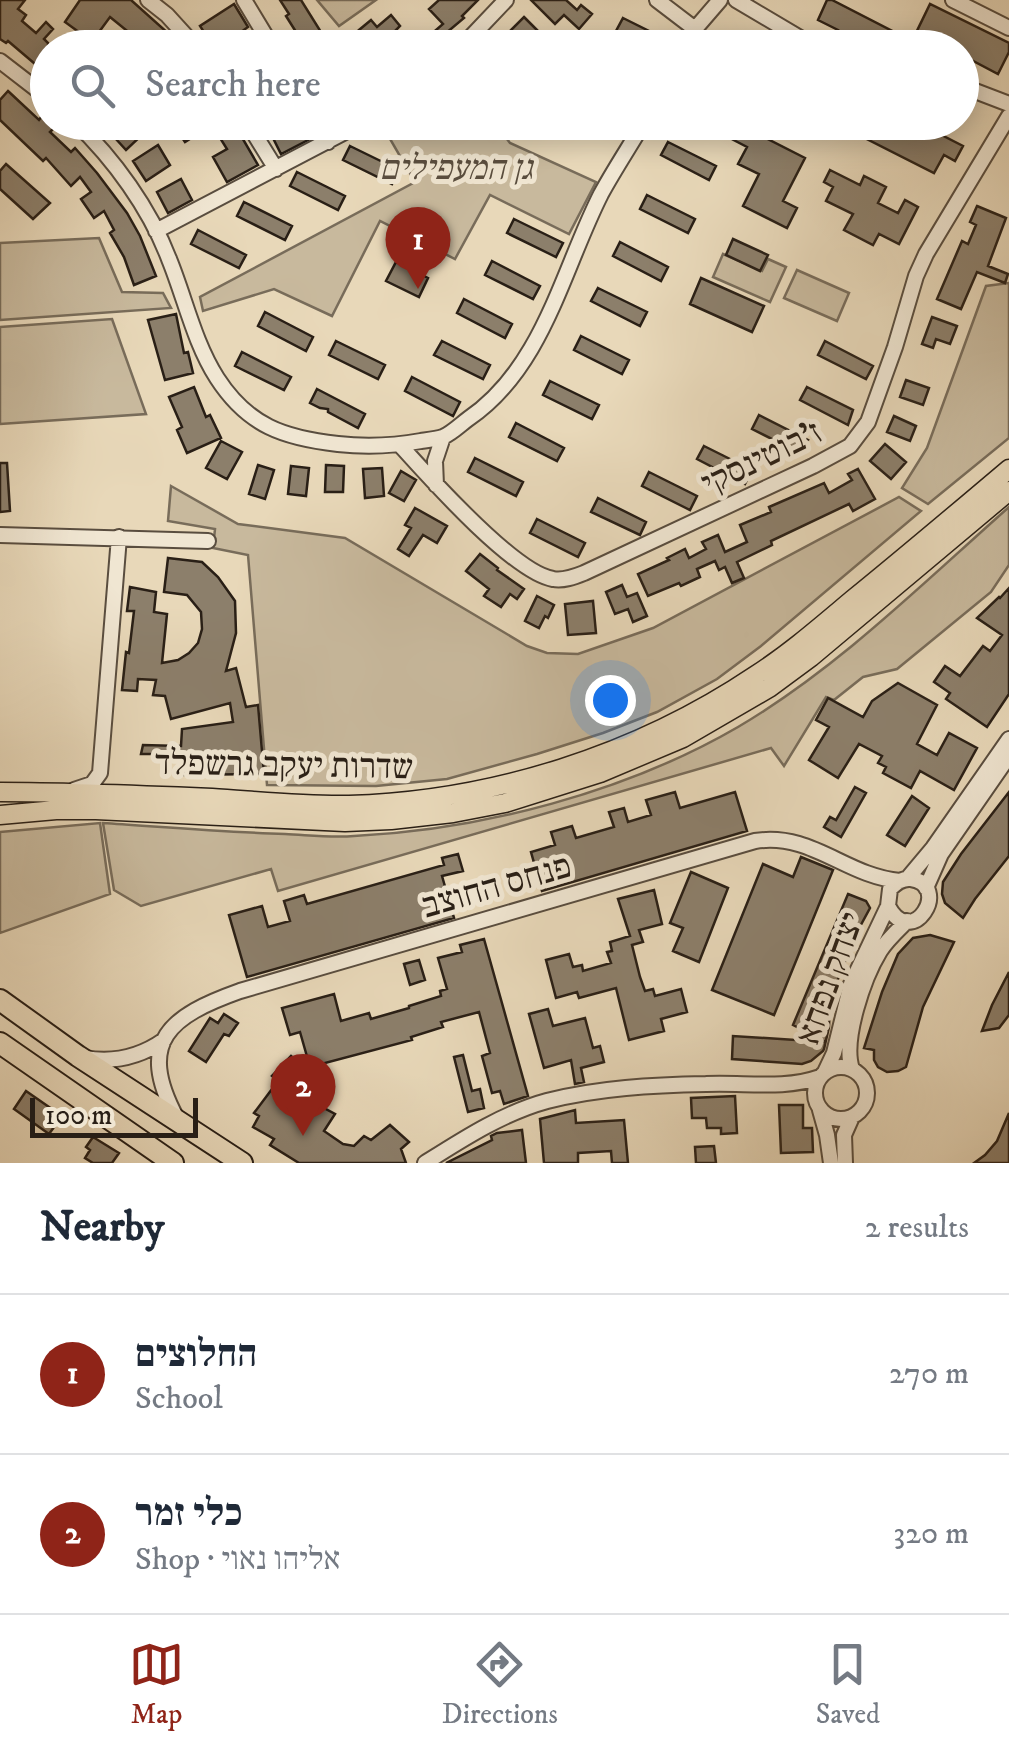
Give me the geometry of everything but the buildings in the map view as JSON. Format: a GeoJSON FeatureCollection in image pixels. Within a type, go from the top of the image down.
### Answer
{"type":"FeatureCollection","features":[{"type":"Feature","properties":{"kind":"highway"},"geometry":{"type":"LineString","coordinates":[[0,1000],[242,1163]]}},
{"type":"Feature","properties":{"kind":"highway"},"geometry":{"type":"LineString","coordinates":[[0,1042],[10,1056],[173,1163]]}},
{"type":"Feature","properties":{"kind":"main road","name":"שדרות יעקב גרשפלד"},"geometry":{"type":"LineString","coordinates":[[0,792],[345,805],[450,796],[501,786],[594,756],[675,723],[759,674],[1009,468]]}},
{"type":"Feature","properties":{"kind":"main road","name":"שדרות יעקב גרשפלד"},"geometry":{"type":"LineString","coordinates":[[0,814],[96,810],[346,822],[453,813],[553,789],[682,738],[769,688],[1009,491]]}},
{"type":"Feature","properties":{"kind":"street"},"geometry":{"type":"LineString","coordinates":[[148,0],[180,30]]}},
{"type":"Feature","properties":{"kind":"street"},"geometry":{"type":"LineString","coordinates":[[244,0],[262,30]]}},
{"type":"Feature","properties":{"kind":"street"},"geometry":{"type":"LineString","coordinates":[[478,30],[506,0]]}},
{"type":"Feature","properties":{"kind":"street"},"geometry":{"type":"LineString","coordinates":[[658,0],[695,29],[720,0]]}},
{"type":"Feature","properties":{"kind":"street"},"geometry":{"type":"LineString","coordinates":[[736,0],[787,30]]}},
{"type":"Feature","properties":{"kind":"street"},"geometry":{"type":"LineString","coordinates":[[953,0],[1009,28]]}},
{"type":"Feature","properties":{"kind":"street"},"geometry":{"type":"LineString","coordinates":[[0,61],[30,84]]}},
{"type":"Feature","properties":{"kind":"street"},"geometry":{"type":"LineString","coordinates":[[979,93],[1009,104]]}},
{"type":"Feature","properties":{"kind":"street","name":"ז'בוטינסקי"},"geometry":{"type":"LineString","coordinates":[[400,445],[489,537],[534,572],[553,579],[584,573],[850,446],[868,422],[926,254],[1009,116]]}},
{"type":"Feature","properties":{"kind":"street"},"geometry":{"type":"LineString","coordinates":[[91,140],[112,163],[156,231],[197,336],[226,392],[255,420],[288,436],[362,446],[400,445],[443,437],[482,410],[517,374],[601,195],[633,140]]}},
{"type":"Feature","properties":{"kind":"street"},"geometry":{"type":"LineString","coordinates":[[258,140],[276,169]]}},
{"type":"Feature","properties":{"kind":"street"},"geometry":{"type":"LineString","coordinates":[[156,231],[332,140]]}},
{"type":"Feature","properties":{"kind":"street"},"geometry":{"type":"LineString","coordinates":[[436,485],[435,461],[443,437]]}},
{"type":"Feature","properties":{"kind":"street"},"geometry":{"type":"LineString","coordinates":[[0,535],[208,541]]}},
{"type":"Feature","properties":{"kind":"street"},"geometry":{"type":"LineString","coordinates":[[70,792],[92,784],[100,773],[119,537]]}},
{"type":"Feature","properties":{"kind":"street"},"geometry":{"type":"LineString","coordinates":[[903,880],[921,883],[930,900],[926,912],[916,920],[895,916],[888,902],[890,889],[933,848],[1009,739]]}},
{"type":"Feature","properties":{"kind":"street"},"geometry":{"type":"LineString","coordinates":[[926,888],[941,854],[1009,756]]}},
{"type":"Feature","properties":{"kind":"street","name":"פנחס החוצב"},"geometry":{"type":"LineString","coordinates":[[78,1056],[101,1060],[130,1057],[164,1040],[196,1008],[240,990],[755,841],[800,843],[856,870],[903,880]]}},
{"type":"Feature","properties":{"kind":"street","name":"פנחס החוצב"},"geometry":{"type":"LineString","coordinates":[[856,870],[888,902]]}},
{"type":"Feature","properties":{"kind":"street","name":"יצחק נפחא"},"geometry":{"type":"LineString","coordinates":[[822,1074],[838,1042],[851,984],[888,902]]}},
{"type":"Feature","properties":{"kind":"street","name":"יצחק נפחא"},"geometry":{"type":"LineString","coordinates":[[852,1069],[848,1055],[863,988],[878,953],[907,921]]}},
{"type":"Feature","properties":{"kind":"street"},"geometry":{"type":"LineString","coordinates":[[164,1040],[158,1058],[159,1074],[180,1123]]}},
{"type":"Feature","properties":{"kind":"street"},"geometry":{"type":"LineString","coordinates":[[425,1163],[495,1122],[545,1102],[610,1090],[688,1084],[782,1085],[838,1067],[852,1069],[864,1080],[867,1094],[844,1135],[845,1163]]}},
{"type":"Feature","properties":{"kind":"street"},"geometry":{"type":"LineString","coordinates":[[822,1074],[816,1084],[818,1105],[831,1163]]}},
{"type":"Feature","properties":{"kind":"street"},"geometry":{"type":"LineString","coordinates":[[782,1085],[806,1094],[834,1118],[852,1117]]}},
{"type":"Feature","properties":{"kind":"green space"},"geometry":{"type":"Polygon","coordinates":[[[317,0],[376,0],[339,26],[317,0]]]}},
{"type":"Feature","properties":{"kind":"green space","name":"גן המעפילים"},"geometry":{"type":"Polygon","coordinates":[[[391,140],[508,140],[596,182],[569,234],[490,195],[455,259],[380,221],[332,316],[274,289],[203,311],[200,297],[415,182],[391,140]]]}},
{"type":"Feature","properties":{"kind":"green space"},"geometry":{"type":"Polygon","coordinates":[[[99,238],[122,292],[163,293],[171,308],[0,320],[0,243],[99,238]]]}},
{"type":"Feature","properties":{"kind":"green space"},"geometry":{"type":"Polygon","coordinates":[[[723,254],[762,271],[768,259],[786,267],[770,302],[713,277],[723,254]]]}},
{"type":"Feature","properties":{"kind":"green space"},"geometry":{"type":"Polygon","coordinates":[[[797,270],[849,293],[837,321],[784,298],[797,270]]]}},
{"type":"Feature","properties":{"kind":"green space"},"geometry":{"type":"Polygon","coordinates":[[[1009,283],[1009,438],[928,504],[902,488],[927,448],[986,286],[1009,283]]]}},
{"type":"Feature","properties":{"kind":"green space"},"geometry":{"type":"Polygon","coordinates":[[[112,319],[146,414],[0,424],[0,327],[112,319]]]}},
{"type":"Feature","properties":{"kind":"green space"},"geometry":{"type":"Polygon","coordinates":[[[171,486],[238,524],[345,538],[527,646],[547,653],[578,654],[653,628],[899,497],[921,511],[761,646],[717,679],[657,712],[603,733],[447,779],[376,786],[267,785],[248,555],[213,548],[215,529],[168,521],[171,486]]]}},
{"type":"Feature","properties":{"kind":"green space"},"geometry":{"type":"Polygon","coordinates":[[[1009,507],[1009,565],[991,592],[897,669],[863,677],[834,700],[826,697],[784,766],[771,748],[278,891],[271,869],[141,906],[114,890],[103,823],[328,837],[403,832],[452,826],[552,804],[649,771],[738,727],[810,679],[1009,507]]]}},
{"type":"Feature","properties":{"kind":"green space"},"geometry":{"type":"Polygon","coordinates":[[[100,823],[110,894],[0,933],[0,832],[100,823]]]}},
{"type":"Feature","properties":{"kind":"place","name":"החלוצים"},"geometry":{"type":"Point","coordinates":[418,289]}},
{"type":"Feature","properties":{"kind":"place","name":"כלי זמר"},"geometry":{"type":"Point","coordinates":[303,1136]}}]}
